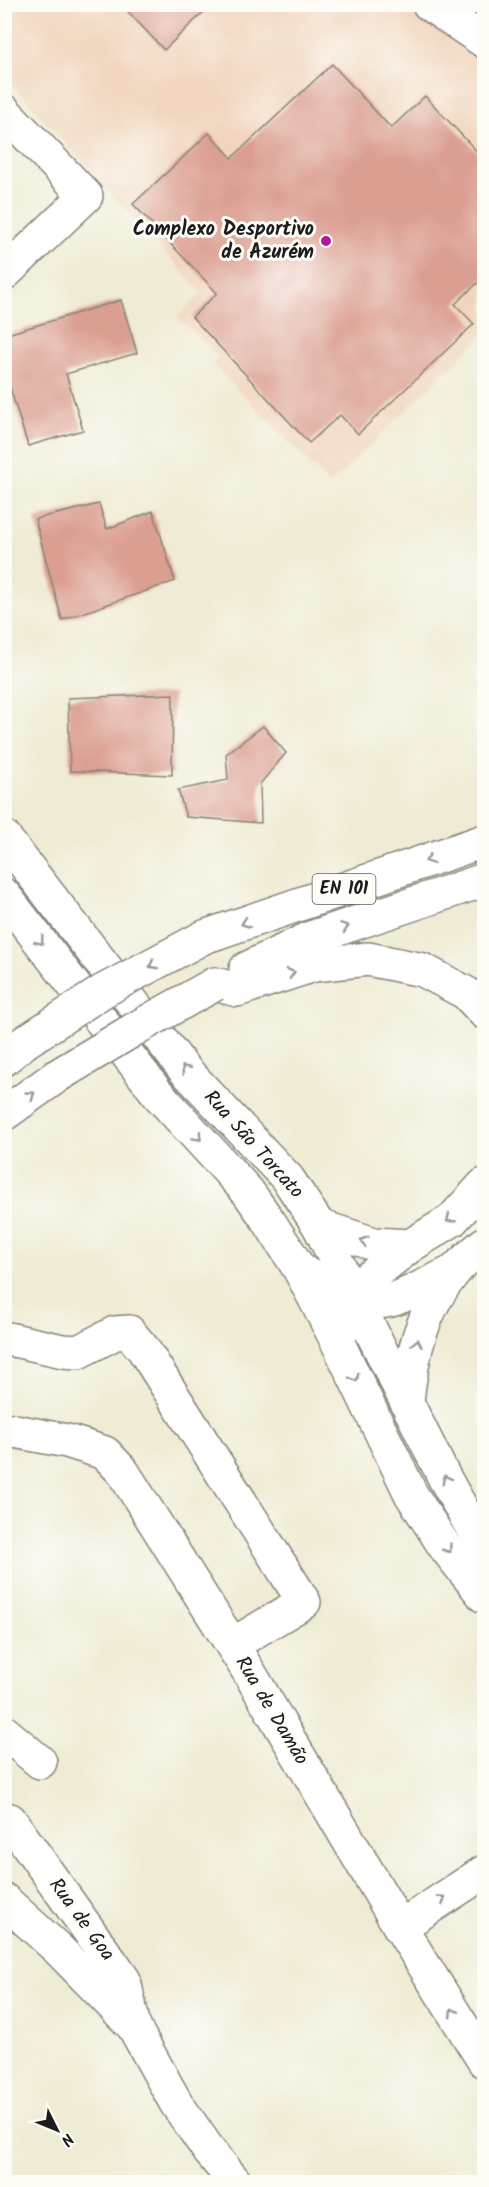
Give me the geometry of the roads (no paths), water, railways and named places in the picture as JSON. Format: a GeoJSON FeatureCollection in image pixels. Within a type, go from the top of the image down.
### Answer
{"type":"FeatureCollection","features":[{"type":"Feature","properties":{"kind":"main road"},"geometry":{"type":"LineString","coordinates":[[429,4],[484,41]]}},
{"type":"Feature","properties":{"kind":"main road"},"geometry":{"type":"LineString","coordinates":[[4,111],[86,196],[4,274]]}},
{"type":"Feature","properties":{"kind":"main road","name":"Rua São Torcato"},"geometry":{"type":"LineString","coordinates":[[4,837],[184,1069],[288,1179],[319,1226],[444,1477],[484,1549]]}},
{"type":"Feature","properties":{"kind":"main road","name":"EN 101"},"geometry":{"type":"LineString","coordinates":[[11,1048],[103,991],[204,938],[484,841]]}},
{"type":"Feature","properties":{"kind":"main road","name":"EN 101"},"geometry":{"type":"LineString","coordinates":[[4,1114],[57,1076],[215,984],[308,939],[484,880]]}},
{"type":"Feature","properties":{"kind":"main road","name":"Rua São Torcato"},"geometry":{"type":"LineString","coordinates":[[4,895],[158,1094],[248,1192],[300,1270],[338,1341],[411,1494],[445,1547],[484,1596]]}},
{"type":"Feature","properties":{"kind":"main road"},"geometry":{"type":"LineString","coordinates":[[215,984],[237,990],[314,965],[368,959],[423,970],[466,993],[484,1012]]}},
{"type":"Feature","properties":{"kind":"main road"},"geometry":{"type":"LineString","coordinates":[[338,1341],[365,1281],[410,1246],[452,1220],[484,1185]]}},
{"type":"Feature","properties":{"kind":"main road"},"geometry":{"type":"LineString","coordinates":[[319,1226],[374,1244],[410,1246]]}},
{"type":"Feature","properties":{"kind":"main road"},"geometry":{"type":"LineString","coordinates":[[407,1401],[418,1336],[430,1307],[454,1271],[484,1244]]}},
{"type":"Feature","properties":{"kind":"main road"},"geometry":{"type":"LineString","coordinates":[[300,1270],[356,1299],[388,1301],[454,1271]]}},
{"type":"Feature","properties":{"kind":"main road"},"geometry":{"type":"LineString","coordinates":[[4,1338],[63,1351],[78,1352],[115,1333],[129,1332],[144,1350],[304,1602],[231,1645]]}},
{"type":"Feature","properties":{"kind":"main road","name":"Rua de Damão"},"geometry":{"type":"LineString","coordinates":[[4,1428],[105,1453],[123,1472],[484,2061]]}},
{"type":"Feature","properties":{"kind":"main road"},"geometry":{"type":"LineString","coordinates":[[4,1732],[40,1762]]}},
{"type":"Feature","properties":{"kind":"main road","name":"Rua de Goa"},"geometry":{"type":"LineString","coordinates":[[10,1820],[124,1980],[134,2027]]}},
{"type":"Feature","properties":{"kind":"main road"},"geometry":{"type":"LineString","coordinates":[[400,1927],[484,1872]]}},
{"type":"Feature","properties":{"kind":"main road","name":"Rua de Goa"},"geometry":{"type":"LineString","coordinates":[[4,1900],[59,1950],[134,2027],[176,2103],[210,2152],[235,2182]]}},
{"type":"Feature","properties":{"kind":"place","name":"Complexo Desportivo de Azurém"},"geometry":{"type":"Point","coordinates":[326,241]}}]}
